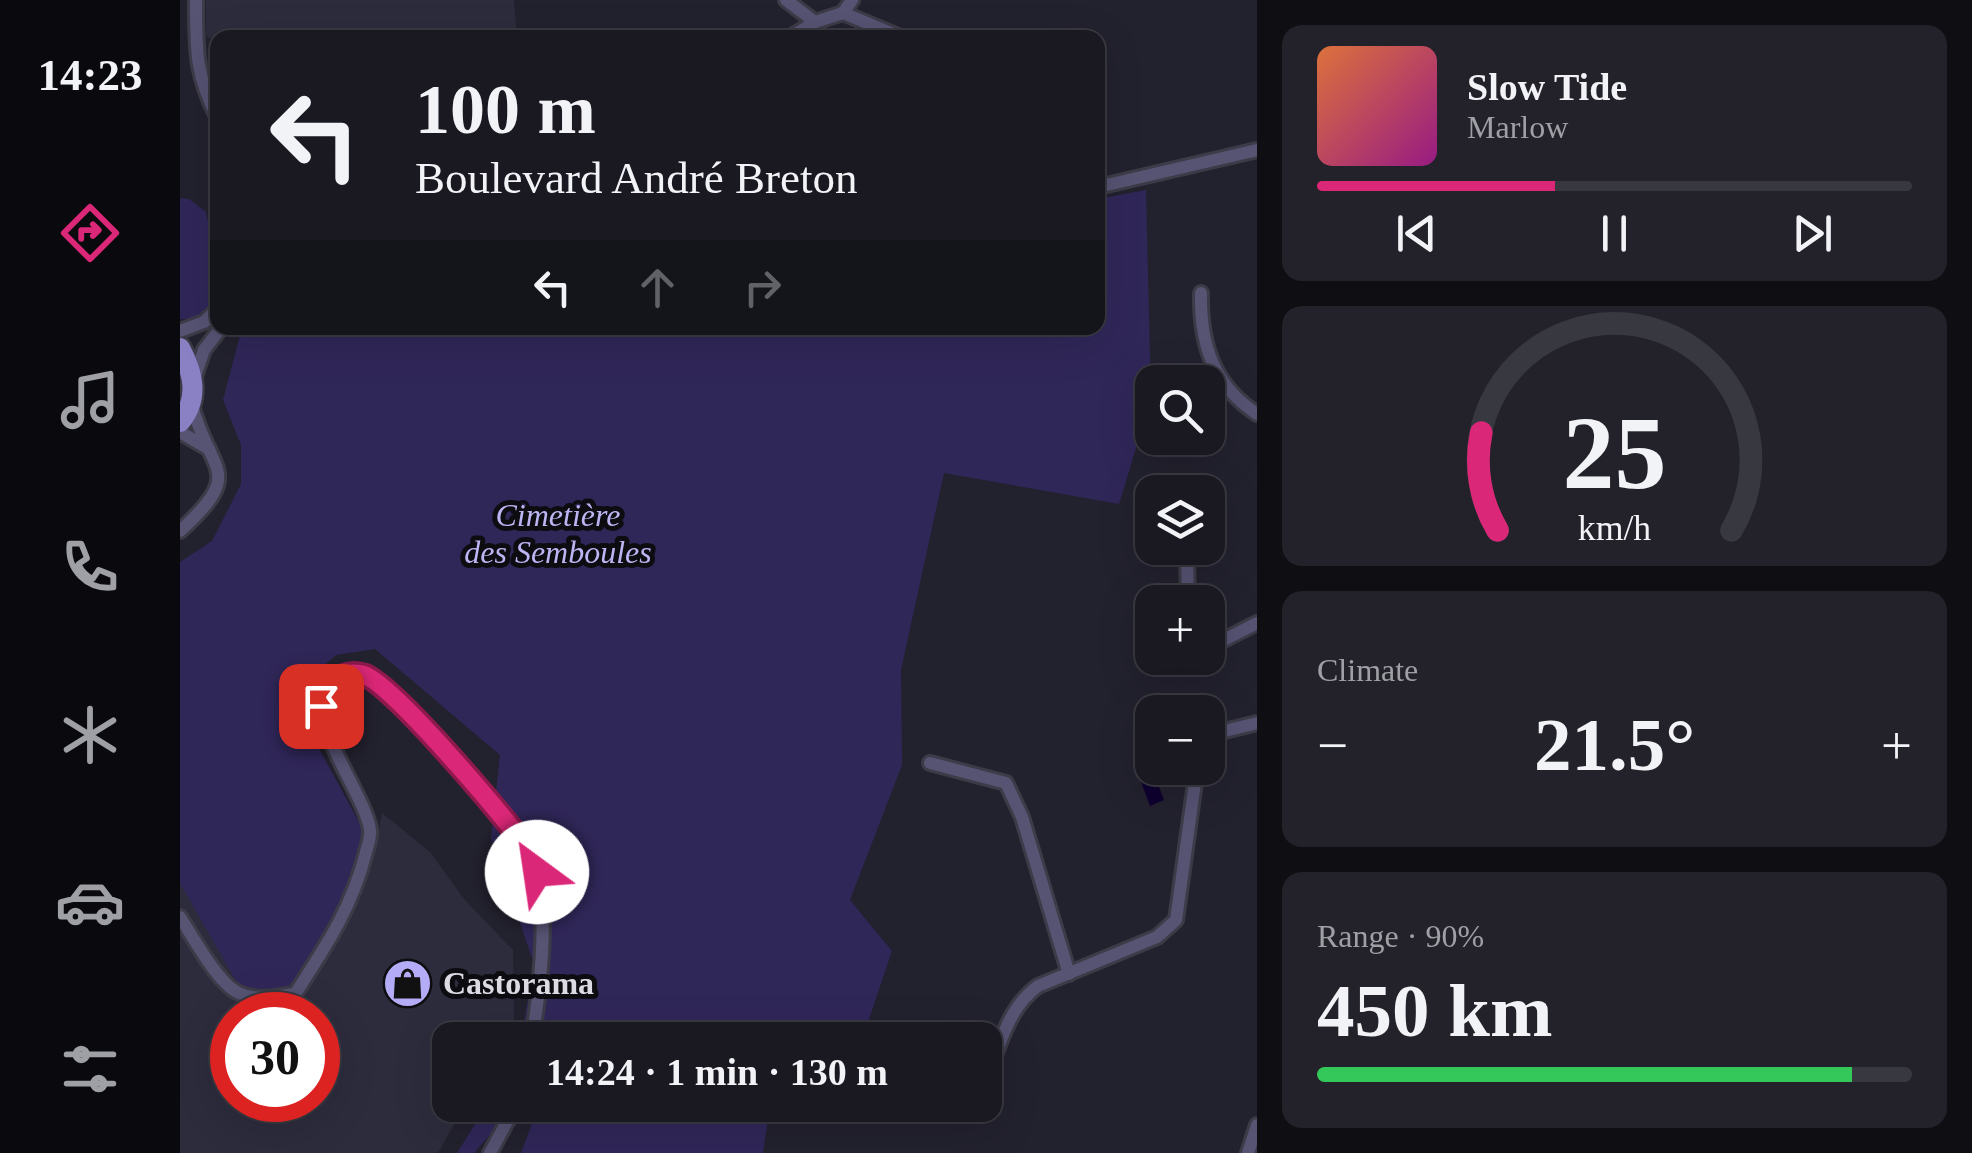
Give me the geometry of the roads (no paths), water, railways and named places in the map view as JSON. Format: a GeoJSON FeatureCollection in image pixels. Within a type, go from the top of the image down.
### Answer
{"type":"FeatureCollection","features":[{"type":"Feature","properties":{"kind":"main road"},"geometry":{"type":"LineString","coordinates":[[180,348],[192,392],[180,422]]}},
{"type":"Feature","properties":{"kind":"street"},"geometry":{"type":"LineString","coordinates":[[196,0],[197,64],[210,101]]}},
{"type":"Feature","properties":{"kind":"street"},"geometry":{"type":"LineString","coordinates":[[786,0],[816,22]]}},
{"type":"Feature","properties":{"kind":"street"},"geometry":{"type":"LineString","coordinates":[[802,30],[844,13],[852,0]]}},
{"type":"Feature","properties":{"kind":"street"},"geometry":{"type":"LineString","coordinates":[[844,13],[884,30]]}},
{"type":"Feature","properties":{"kind":"street"},"geometry":{"type":"LineString","coordinates":[[197,64],[210,85]]}},
{"type":"Feature","properties":{"kind":"street"},"geometry":{"type":"LineString","coordinates":[[1105,185],[1257,150]]}},
{"type":"Feature","properties":{"kind":"street"},"geometry":{"type":"LineString","coordinates":[[1200,293],[1200,327],[1214,369],[1239,402],[1257,414]]}},
{"type":"Feature","properties":{"kind":"street"},"geometry":{"type":"LineString","coordinates":[[180,331],[210,316]]}},
{"type":"Feature","properties":{"kind":"street"},"geometry":{"type":"LineString","coordinates":[[180,531],[216,493],[220,478],[218,461],[196,420],[192,392],[204,350],[216,335]]}},
{"type":"Feature","properties":{"kind":"street"},"geometry":{"type":"LineString","coordinates":[[180,432],[211,450]]}},
{"type":"Feature","properties":{"kind":"street"},"geometry":{"type":"LineString","coordinates":[[1225,639],[1257,623]]}},
{"type":"Feature","properties":{"kind":"street"},"geometry":{"type":"LineString","coordinates":[[180,917],[212,965],[237,993],[262,998],[295,994],[357,890],[371,832],[357,790],[325,731],[321,706],[326,688],[343,675],[360,673],[377,680],[393,694],[522,840],[537,872],[542,907],[533,1022]]}},
{"type":"Feature","properties":{"kind":"street"},"geometry":{"type":"LineString","coordinates":[[1225,731],[1257,723]]}},
{"type":"Feature","properties":{"kind":"street"},"geometry":{"type":"LineString","coordinates":[[930,763],[1006,783],[1022,818],[1068,974]]}},
{"type":"Feature","properties":{"kind":"street"},"geometry":{"type":"LineString","coordinates":[[1002,1039],[1017,1004],[1038,986],[1157,937],[1176,920],[1196,785]]}},
{"type":"Feature","properties":{"kind":"street"},"geometry":{"type":"LineString","coordinates":[[490,1153],[507,1122]]}},
{"type":"Feature","properties":{"kind":"street"},"geometry":{"type":"LineString","coordinates":[[1248,1153],[1257,1125]]}},
{"type":"Feature","properties":{"kind":"place","name":"Castorama"},"geometry":{"type":"Point","coordinates":[408,983]}},
{"type":"Feature","properties":{"kind":"park label","name":"Cimetière des Semboules"},"geometry":{"type":"Point","coordinates":[558,534]}}]}
